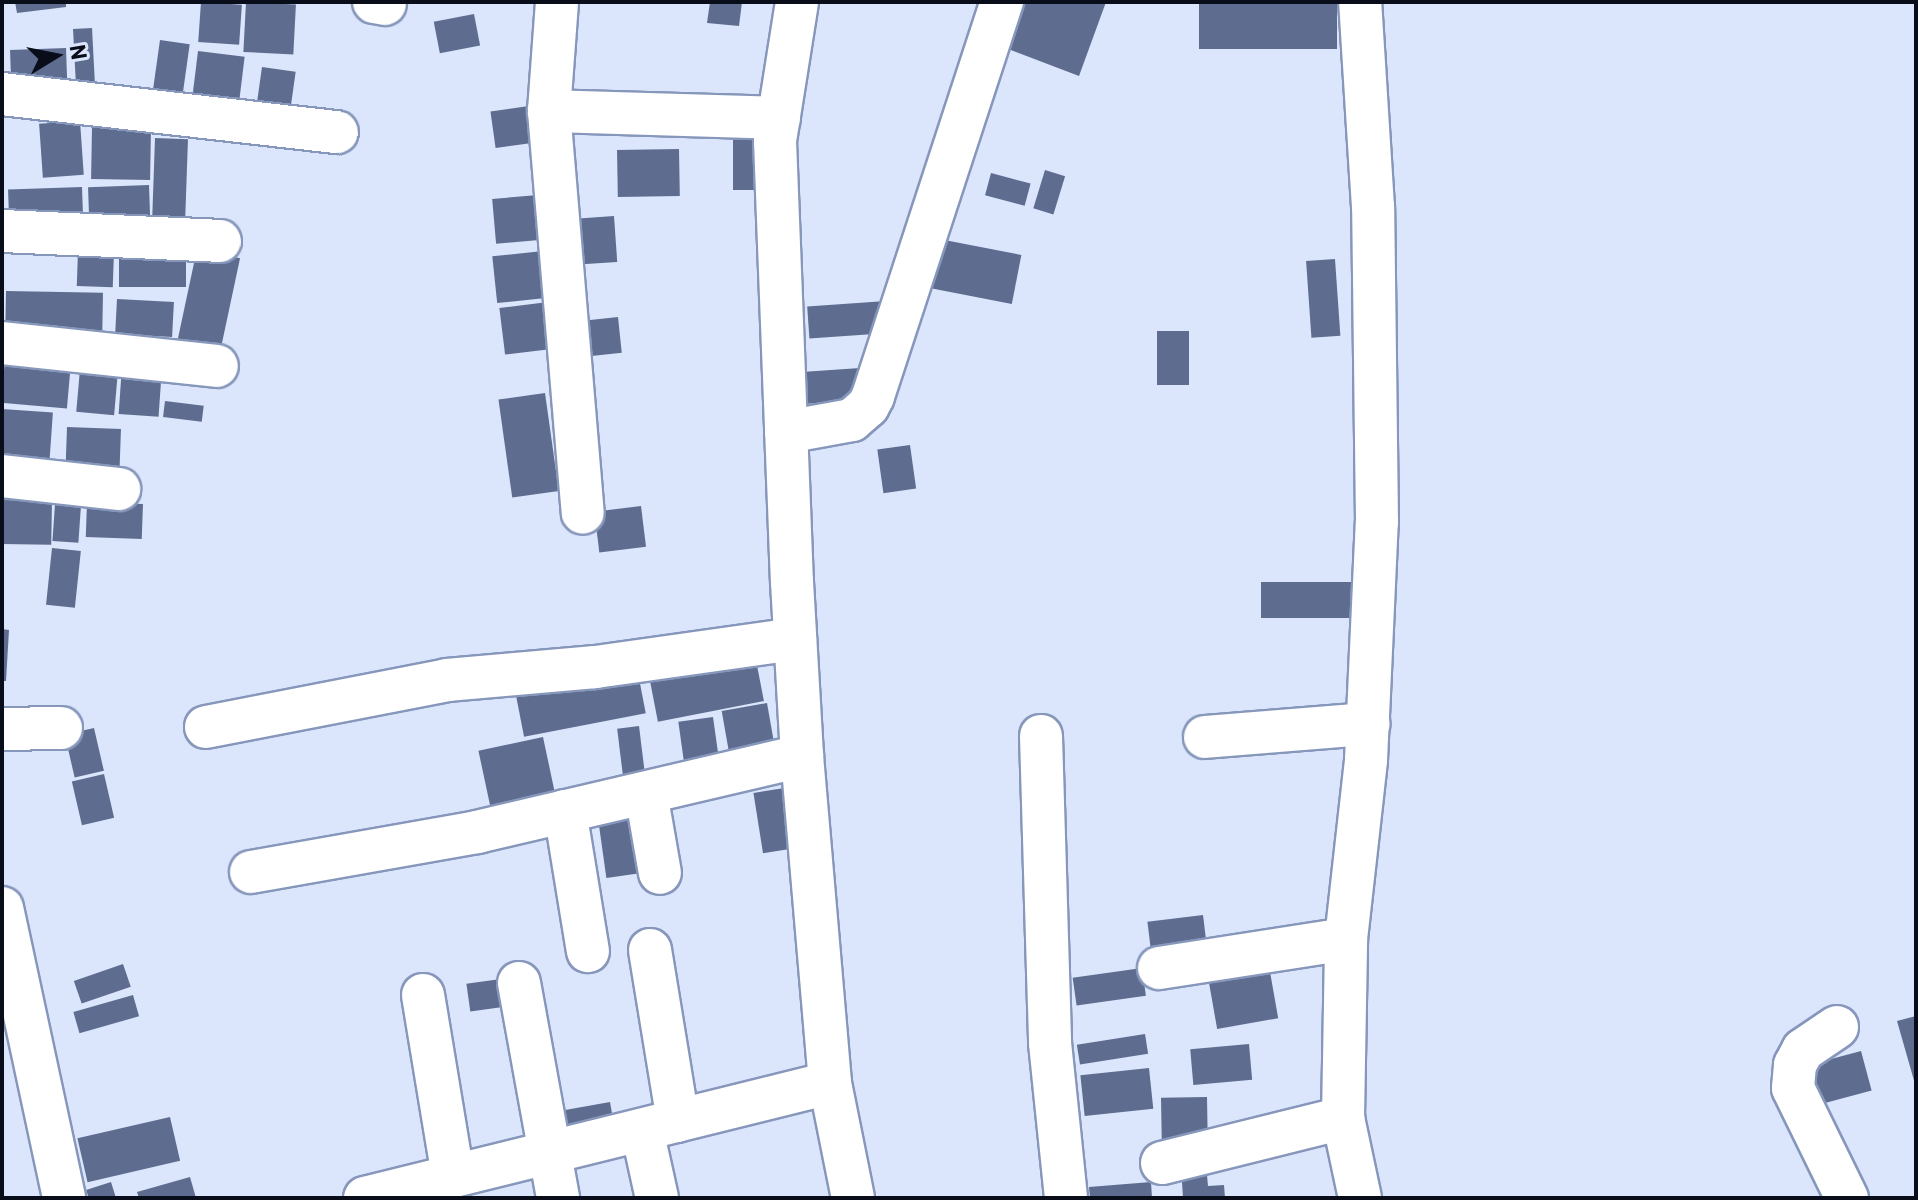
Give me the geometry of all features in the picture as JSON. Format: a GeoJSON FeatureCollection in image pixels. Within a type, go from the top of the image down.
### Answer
{"type":"FeatureCollection","features":[{"type":"Feature","properties":{"kind":"street"},"geometry":{"type":"LineString","coordinates":[[557,2],[549,111],[583,513]]}},
{"type":"Feature","properties":{"kind":"street"},"geometry":{"type":"LineString","coordinates":[[797,2],[775,141],[795,639],[830,1083],[853,1198]]}},
{"type":"Feature","properties":{"kind":"street"},"geometry":{"type":"LineString","coordinates":[[786,432],[852,420],[868,406],[1002,2]]}},
{"type":"Feature","properties":{"kind":"street"},"geometry":{"type":"LineString","coordinates":[[1360,2],[1373,207],[1377,506],[1368,724],[1346,939],[1343,1118],[1360,1198]]}},
{"type":"Feature","properties":{"kind":"street"},"geometry":{"type":"LineString","coordinates":[[2,94],[337,132]]}},
{"type":"Feature","properties":{"kind":"street"},"geometry":{"type":"LineString","coordinates":[[549,111],[779,118]]}},
{"type":"Feature","properties":{"kind":"street"},"geometry":{"type":"LineString","coordinates":[[2,231],[220,241]]}},
{"type":"Feature","properties":{"kind":"street"},"geometry":{"type":"LineString","coordinates":[[2,343],[217,366]]}},
{"type":"Feature","properties":{"kind":"street"},"geometry":{"type":"LineString","coordinates":[[2,476],[119,489]]}},
{"type":"Feature","properties":{"kind":"street"},"geometry":{"type":"LineString","coordinates":[[206,727],[447,680],[595,667],[795,639]]}},
{"type":"Feature","properties":{"kind":"street"},"geometry":{"type":"LineString","coordinates":[[1205,737],[1368,724]]}},
{"type":"Feature","properties":{"kind":"street"},"geometry":{"type":"LineString","coordinates":[[2,729],[61,728]]}},
{"type":"Feature","properties":{"kind":"street"},"geometry":{"type":"LineString","coordinates":[[1041,736],[1050,1043],[1066,1198]]}},
{"type":"Feature","properties":{"kind":"street"},"geometry":{"type":"LineString","coordinates":[[251,872],[477,832],[802,756]]}},
{"type":"Feature","properties":{"kind":"street"},"geometry":{"type":"LineString","coordinates":[[646,793],[660,873]]}},
{"type":"Feature","properties":{"kind":"street"},"geometry":{"type":"LineString","coordinates":[[565,811],[588,951]]}},
{"type":"Feature","properties":{"kind":"street"},"geometry":{"type":"LineString","coordinates":[[2,908],[64,1198]]}},
{"type":"Feature","properties":{"kind":"street"},"geometry":{"type":"LineString","coordinates":[[1159,968],[1346,939]]}},
{"type":"Feature","properties":{"kind":"street"},"geometry":{"type":"LineString","coordinates":[[650,950],[660,1125],[657,1198]]}},
{"type":"Feature","properties":{"kind":"street"},"geometry":{"type":"LineString","coordinates":[[519,983],[558,1198]]}},
{"type":"Feature","properties":{"kind":"street"},"geometry":{"type":"LineString","coordinates":[[423,995],[453,1176]]}},
{"type":"Feature","properties":{"kind":"street"},"geometry":{"type":"LineString","coordinates":[[1837,1027],[1803,1050],[1795,1065],[1793,1088],[1847,1198]]}},
{"type":"Feature","properties":{"kind":"street"},"geometry":{"type":"LineString","coordinates":[[365,1198],[830,1083]]}},
{"type":"Feature","properties":{"kind":"street"},"geometry":{"type":"LineString","coordinates":[[1162,1163],[1343,1118]]}},
{"type":"Feature","properties":{"kind":"building"},"geometry":{"type":"Polygon","coordinates":[[[15,2],[66,2],[66,7],[17,13],[15,2]]]}},
{"type":"Feature","properties":{"kind":"building"},"geometry":{"type":"Polygon","coordinates":[[[201,2],[242,5],[239,45],[198,42],[201,2]]]}},
{"type":"Feature","properties":{"kind":"building"},"geometry":{"type":"Polygon","coordinates":[[[246,2],[296,5],[293,55],[243,52],[246,2]]]}},
{"type":"Feature","properties":{"kind":"building"},"geometry":{"type":"Polygon","coordinates":[[[710,2],[742,2],[739,26],[707,23],[710,2]]]}},
{"type":"Feature","properties":{"kind":"building"},"geometry":{"type":"Polygon","coordinates":[[[1020,2],[1106,2],[1079,76],[1003,47],[1020,2]]]}},
{"type":"Feature","properties":{"kind":"building"},"geometry":{"type":"Polygon","coordinates":[[[1199,2],[1337,2],[1337,49],[1199,49],[1199,2]]]}},
{"type":"Feature","properties":{"kind":"building"},"geometry":{"type":"Polygon","coordinates":[[[474,14],[480,45],[440,53],[434,22],[474,14]]]}},
{"type":"Feature","properties":{"kind":"building"},"geometry":{"type":"Polygon","coordinates":[[[92,28],[95,83],[76,84],[73,29],[92,28]]]}},
{"type":"Feature","properties":{"kind":"building"},"geometry":{"type":"Polygon","coordinates":[[[160,40],[190,44],[182,97],[153,92],[160,40]]]}},
{"type":"Feature","properties":{"kind":"building"},"geometry":{"type":"Polygon","coordinates":[[[66,48],[67,85],[11,87],[10,50],[66,48]]]}},
{"type":"Feature","properties":{"kind":"building"},"geometry":{"type":"Polygon","coordinates":[[[198,51],[245,57],[239,102],[192,97],[198,51]]]}},
{"type":"Feature","properties":{"kind":"building"},"geometry":{"type":"Polygon","coordinates":[[[262,67],[296,72],[290,114],[256,110],[262,67]]]}},
{"type":"Feature","properties":{"kind":"building"},"geometry":{"type":"Polygon","coordinates":[[[536,105],[541,142],[496,148],[490,111],[536,105]]]}},
{"type":"Feature","properties":{"kind":"building"},"geometry":{"type":"Polygon","coordinates":[[[80,121],[84,175],[43,178],[39,124],[80,121]]]}},
{"type":"Feature","properties":{"kind":"building"},"geometry":{"type":"Polygon","coordinates":[[[92,127],[151,128],[150,180],[91,179],[92,127]]]}},
{"type":"Feature","properties":{"kind":"building"},"geometry":{"type":"Polygon","coordinates":[[[733,134],[759,134],[759,190],[733,190],[733,134]]]}},
{"type":"Feature","properties":{"kind":"building"},"geometry":{"type":"Polygon","coordinates":[[[155,138],[188,139],[185,223],[152,222],[155,138]]]}},
{"type":"Feature","properties":{"kind":"building"},"geometry":{"type":"Polygon","coordinates":[[[679,149],[680,196],[618,197],[617,150],[679,149]]]}},
{"type":"Feature","properties":{"kind":"building"},"geometry":{"type":"Polygon","coordinates":[[[1045,170],[1065,176],[1053,214],[1033,208],[1045,170]]]}},
{"type":"Feature","properties":{"kind":"building"},"geometry":{"type":"Polygon","coordinates":[[[991,173],[1031,184],[1025,206],[985,195],[991,173]]]}},
{"type":"Feature","properties":{"kind":"building"},"geometry":{"type":"Polygon","coordinates":[[[149,185],[150,217],[89,219],[88,187],[149,185]]]}},
{"type":"Feature","properties":{"kind":"building"},"geometry":{"type":"Polygon","coordinates":[[[82,187],[83,223],[9,226],[8,190],[82,187]]]}},
{"type":"Feature","properties":{"kind":"building"},"geometry":{"type":"Polygon","coordinates":[[[538,195],[542,240],[496,244],[492,199],[538,195]]]}},
{"type":"Feature","properties":{"kind":"building"},"geometry":{"type":"Polygon","coordinates":[[[614,216],[617,262],[578,265],[575,219],[614,216]]]}},
{"type":"Feature","properties":{"kind":"building"},"geometry":{"type":"Polygon","coordinates":[[[934,238],[1021,255],[1012,304],[924,287],[934,238]]]}},
{"type":"Feature","properties":{"kind":"building"},"geometry":{"type":"Polygon","coordinates":[[[119,245],[186,245],[186,287],[119,287],[119,245]]]}},
{"type":"Feature","properties":{"kind":"building"},"geometry":{"type":"Polygon","coordinates":[[[197,249],[240,258],[219,355],[176,346],[197,249]]]}},
{"type":"Feature","properties":{"kind":"building"},"geometry":{"type":"Polygon","coordinates":[[[78,251],[114,252],[113,287],[77,286],[78,251]]]}},
{"type":"Feature","properties":{"kind":"building"},"geometry":{"type":"Polygon","coordinates":[[[543,251],[548,298],[497,303],[492,256],[543,251]]]}},
{"type":"Feature","properties":{"kind":"building"},"geometry":{"type":"Polygon","coordinates":[[[1335,259],[1340,336],[1311,338],[1306,261],[1335,259]]]}},
{"type":"Feature","properties":{"kind":"building"},"geometry":{"type":"Polygon","coordinates":[[[6,291],[103,293],[102,332],[5,330],[6,291]]]}},
{"type":"Feature","properties":{"kind":"building"},"geometry":{"type":"Polygon","coordinates":[[[117,299],[174,302],[172,337],[115,334],[117,299]]]}},
{"type":"Feature","properties":{"kind":"building"},"geometry":{"type":"Polygon","coordinates":[[[886,301],[888,333],[809,338],[807,307],[886,301]]]}},
{"type":"Feature","properties":{"kind":"building"},"geometry":{"type":"Polygon","coordinates":[[[548,302],[554,349],[505,355],[499,308],[548,302]]]}},
{"type":"Feature","properties":{"kind":"building"},"geometry":{"type":"Polygon","coordinates":[[[618,317],[622,353],[580,357],[576,321],[618,317]]]}},
{"type":"Feature","properties":{"kind":"building"},"geometry":{"type":"Polygon","coordinates":[[[1157,331],[1189,331],[1189,385],[1157,385],[1157,331]]]}},
{"type":"Feature","properties":{"kind":"building"},"geometry":{"type":"Polygon","coordinates":[[[5,359],[71,365],[67,409],[2,403],[5,359]]]}},
{"type":"Feature","properties":{"kind":"building"},"geometry":{"type":"Polygon","coordinates":[[[122,366],[162,369],[159,417],[119,414],[122,366]]]}},
{"type":"Feature","properties":{"kind":"building"},"geometry":{"type":"Polygon","coordinates":[[[860,368],[862,400],[800,404],[798,372],[860,368]]]}},
{"type":"Feature","properties":{"kind":"building"},"geometry":{"type":"Polygon","coordinates":[[[80,369],[118,372],[114,415],[76,412],[80,369]]]}},
{"type":"Feature","properties":{"kind":"building"},"geometry":{"type":"Polygon","coordinates":[[[545,393],[559,491],[512,498],[498,400],[545,393]]]}},
{"type":"Feature","properties":{"kind":"building"},"geometry":{"type":"Polygon","coordinates":[[[165,401],[204,406],[202,422],[163,417],[165,401]]]}},
{"type":"Feature","properties":{"kind":"building"},"geometry":{"type":"Polygon","coordinates":[[[2,409],[53,413],[49,465],[2,462],[2,409]]]}},
{"type":"Feature","properties":{"kind":"building"},"geometry":{"type":"Polygon","coordinates":[[[67,427],[121,429],[119,477],[65,475],[67,427]]]}},
{"type":"Feature","properties":{"kind":"building"},"geometry":{"type":"Polygon","coordinates":[[[910,445],[916,489],[883,493],[877,450],[910,445]]]}},
{"type":"Feature","properties":{"kind":"building"},"geometry":{"type":"Polygon","coordinates":[[[56,490],[82,492],[78,543],[52,541],[56,490]]]}},
{"type":"Feature","properties":{"kind":"building"},"geometry":{"type":"Polygon","coordinates":[[[2,500],[52,501],[51,545],[2,544],[2,500]]]}},
{"type":"Feature","properties":{"kind":"building"},"geometry":{"type":"Polygon","coordinates":[[[87,502],[143,504],[142,539],[86,537],[87,502]]]}},
{"type":"Feature","properties":{"kind":"building"},"geometry":{"type":"Polygon","coordinates":[[[641,506],[646,547],[599,552],[594,512],[641,506]]]}},
{"type":"Feature","properties":{"kind":"building"},"geometry":{"type":"Polygon","coordinates":[[[52,548],[81,551],[75,608],[46,605],[52,548]]]}},
{"type":"Feature","properties":{"kind":"building"},"geometry":{"type":"Polygon","coordinates":[[[1261,582],[1364,582],[1364,618],[1261,618],[1261,582]]]}},
{"type":"Feature","properties":{"kind":"building"},"geometry":{"type":"Polygon","coordinates":[[[2,629],[9,630],[6,681],[2,681],[2,629]]]}},
{"type":"Feature","properties":{"kind":"building"},"geometry":{"type":"Polygon","coordinates":[[[754,650],[764,701],[658,722],[648,671],[754,650]]]}},
{"type":"Feature","properties":{"kind":"building"},"geometry":{"type":"Polygon","coordinates":[[[637,668],[646,713],[524,737],[515,692],[637,668]]]}},
{"type":"Feature","properties":{"kind":"building"},"geometry":{"type":"Polygon","coordinates":[[[767,703],[777,760],[732,768],[722,711],[767,703]]]}},
{"type":"Feature","properties":{"kind":"building"},"geometry":{"type":"Polygon","coordinates":[[[713,717],[720,766],[685,770],[678,722],[713,717]]]}},
{"type":"Feature","properties":{"kind":"building"},"geometry":{"type":"Polygon","coordinates":[[[639,726],[646,786],[624,788],[617,729],[639,726]]]}},
{"type":"Feature","properties":{"kind":"building"},"geometry":{"type":"Polygon","coordinates":[[[94,728],[104,771],[75,778],[65,735],[94,728]]]}},
{"type":"Feature","properties":{"kind":"building"},"geometry":{"type":"Polygon","coordinates":[[[543,737],[558,809],[494,823],[478,751],[543,737]]]}},
{"type":"Feature","properties":{"kind":"building"},"geometry":{"type":"Polygon","coordinates":[[[104,774],[114,818],[82,825],[72,781],[104,774]]]}},
{"type":"Feature","properties":{"kind":"building"},"geometry":{"type":"Polygon","coordinates":[[[791,787],[801,847],[763,853],[753,793],[791,787]]]}},
{"type":"Feature","properties":{"kind":"building"},"geometry":{"type":"Polygon","coordinates":[[[630,816],[638,873],[606,878],[598,820],[630,816]]]}},
{"type":"Feature","properties":{"kind":"building"},"geometry":{"type":"Polygon","coordinates":[[[1203,915],[1208,955],[1152,962],[1147,922],[1203,915]]]}},
{"type":"Feature","properties":{"kind":"building"},"geometry":{"type":"Polygon","coordinates":[[[123,964],[131,987],[82,1004],[74,981],[123,964]]]}},
{"type":"Feature","properties":{"kind":"building"},"geometry":{"type":"Polygon","coordinates":[[[1269,966],[1278,1018],[1217,1029],[1208,977],[1269,966]]]}},
{"type":"Feature","properties":{"kind":"building"},"geometry":{"type":"Polygon","coordinates":[[[1142,968],[1146,996],[1077,1005],[1073,978],[1142,968]]]}},
{"type":"Feature","properties":{"kind":"building"},"geometry":{"type":"Polygon","coordinates":[[[508,978],[512,1006],[470,1012],[466,984],[508,978]]]}},
{"type":"Feature","properties":{"kind":"building"},"geometry":{"type":"Polygon","coordinates":[[[133,995],[139,1016],[79,1033],[73,1012],[133,995]]]}},
{"type":"Feature","properties":{"kind":"building"},"geometry":{"type":"Polygon","coordinates":[[[1916,1016],[1916,1084],[1915,1084],[1897,1021],[1916,1016]]]}},
{"type":"Feature","properties":{"kind":"building"},"geometry":{"type":"Polygon","coordinates":[[[1145,1034],[1148,1054],[1080,1065],[1077,1045],[1145,1034]]]}},
{"type":"Feature","properties":{"kind":"building"},"geometry":{"type":"Polygon","coordinates":[[[1249,1044],[1252,1080],[1193,1085],[1190,1049],[1249,1044]]]}},
{"type":"Feature","properties":{"kind":"building"},"geometry":{"type":"Polygon","coordinates":[[[1861,1051],[1872,1091],[1818,1105],[1807,1065],[1861,1051]]]}},
{"type":"Feature","properties":{"kind":"building"},"geometry":{"type":"Polygon","coordinates":[[[1149,1068],[1153,1109],[1085,1116],[1080,1075],[1149,1068]]]}},
{"type":"Feature","properties":{"kind":"building"},"geometry":{"type":"Polygon","coordinates":[[[1207,1097],[1208,1148],[1162,1149],[1161,1098],[1207,1097]]]}},
{"type":"Feature","properties":{"kind":"building"},"geometry":{"type":"Polygon","coordinates":[[[610,1102],[615,1130],[569,1138],[564,1110],[610,1102]]]}},
{"type":"Feature","properties":{"kind":"building"},"geometry":{"type":"Polygon","coordinates":[[[170,1117],[180,1161],[88,1182],[77,1138],[170,1117]]]}},
{"type":"Feature","properties":{"kind":"building"},"geometry":{"type":"Polygon","coordinates":[[[1206,1164],[1208,1186],[1224,1185],[1225,1198],[1183,1198],[1181,1166],[1206,1164]]]}},
{"type":"Feature","properties":{"kind":"building"},"geometry":{"type":"Polygon","coordinates":[[[190,1177],[196,1198],[139,1198],[137,1192],[190,1177]]]}},
{"type":"Feature","properties":{"kind":"building"},"geometry":{"type":"Polygon","coordinates":[[[111,1182],[116,1198],[89,1198],[86,1190],[111,1182]]]}},
{"type":"Feature","properties":{"kind":"building"},"geometry":{"type":"Polygon","coordinates":[[[1151,1182],[1152,1198],[1090,1198],[1089,1187],[1151,1182]]]}}]}
